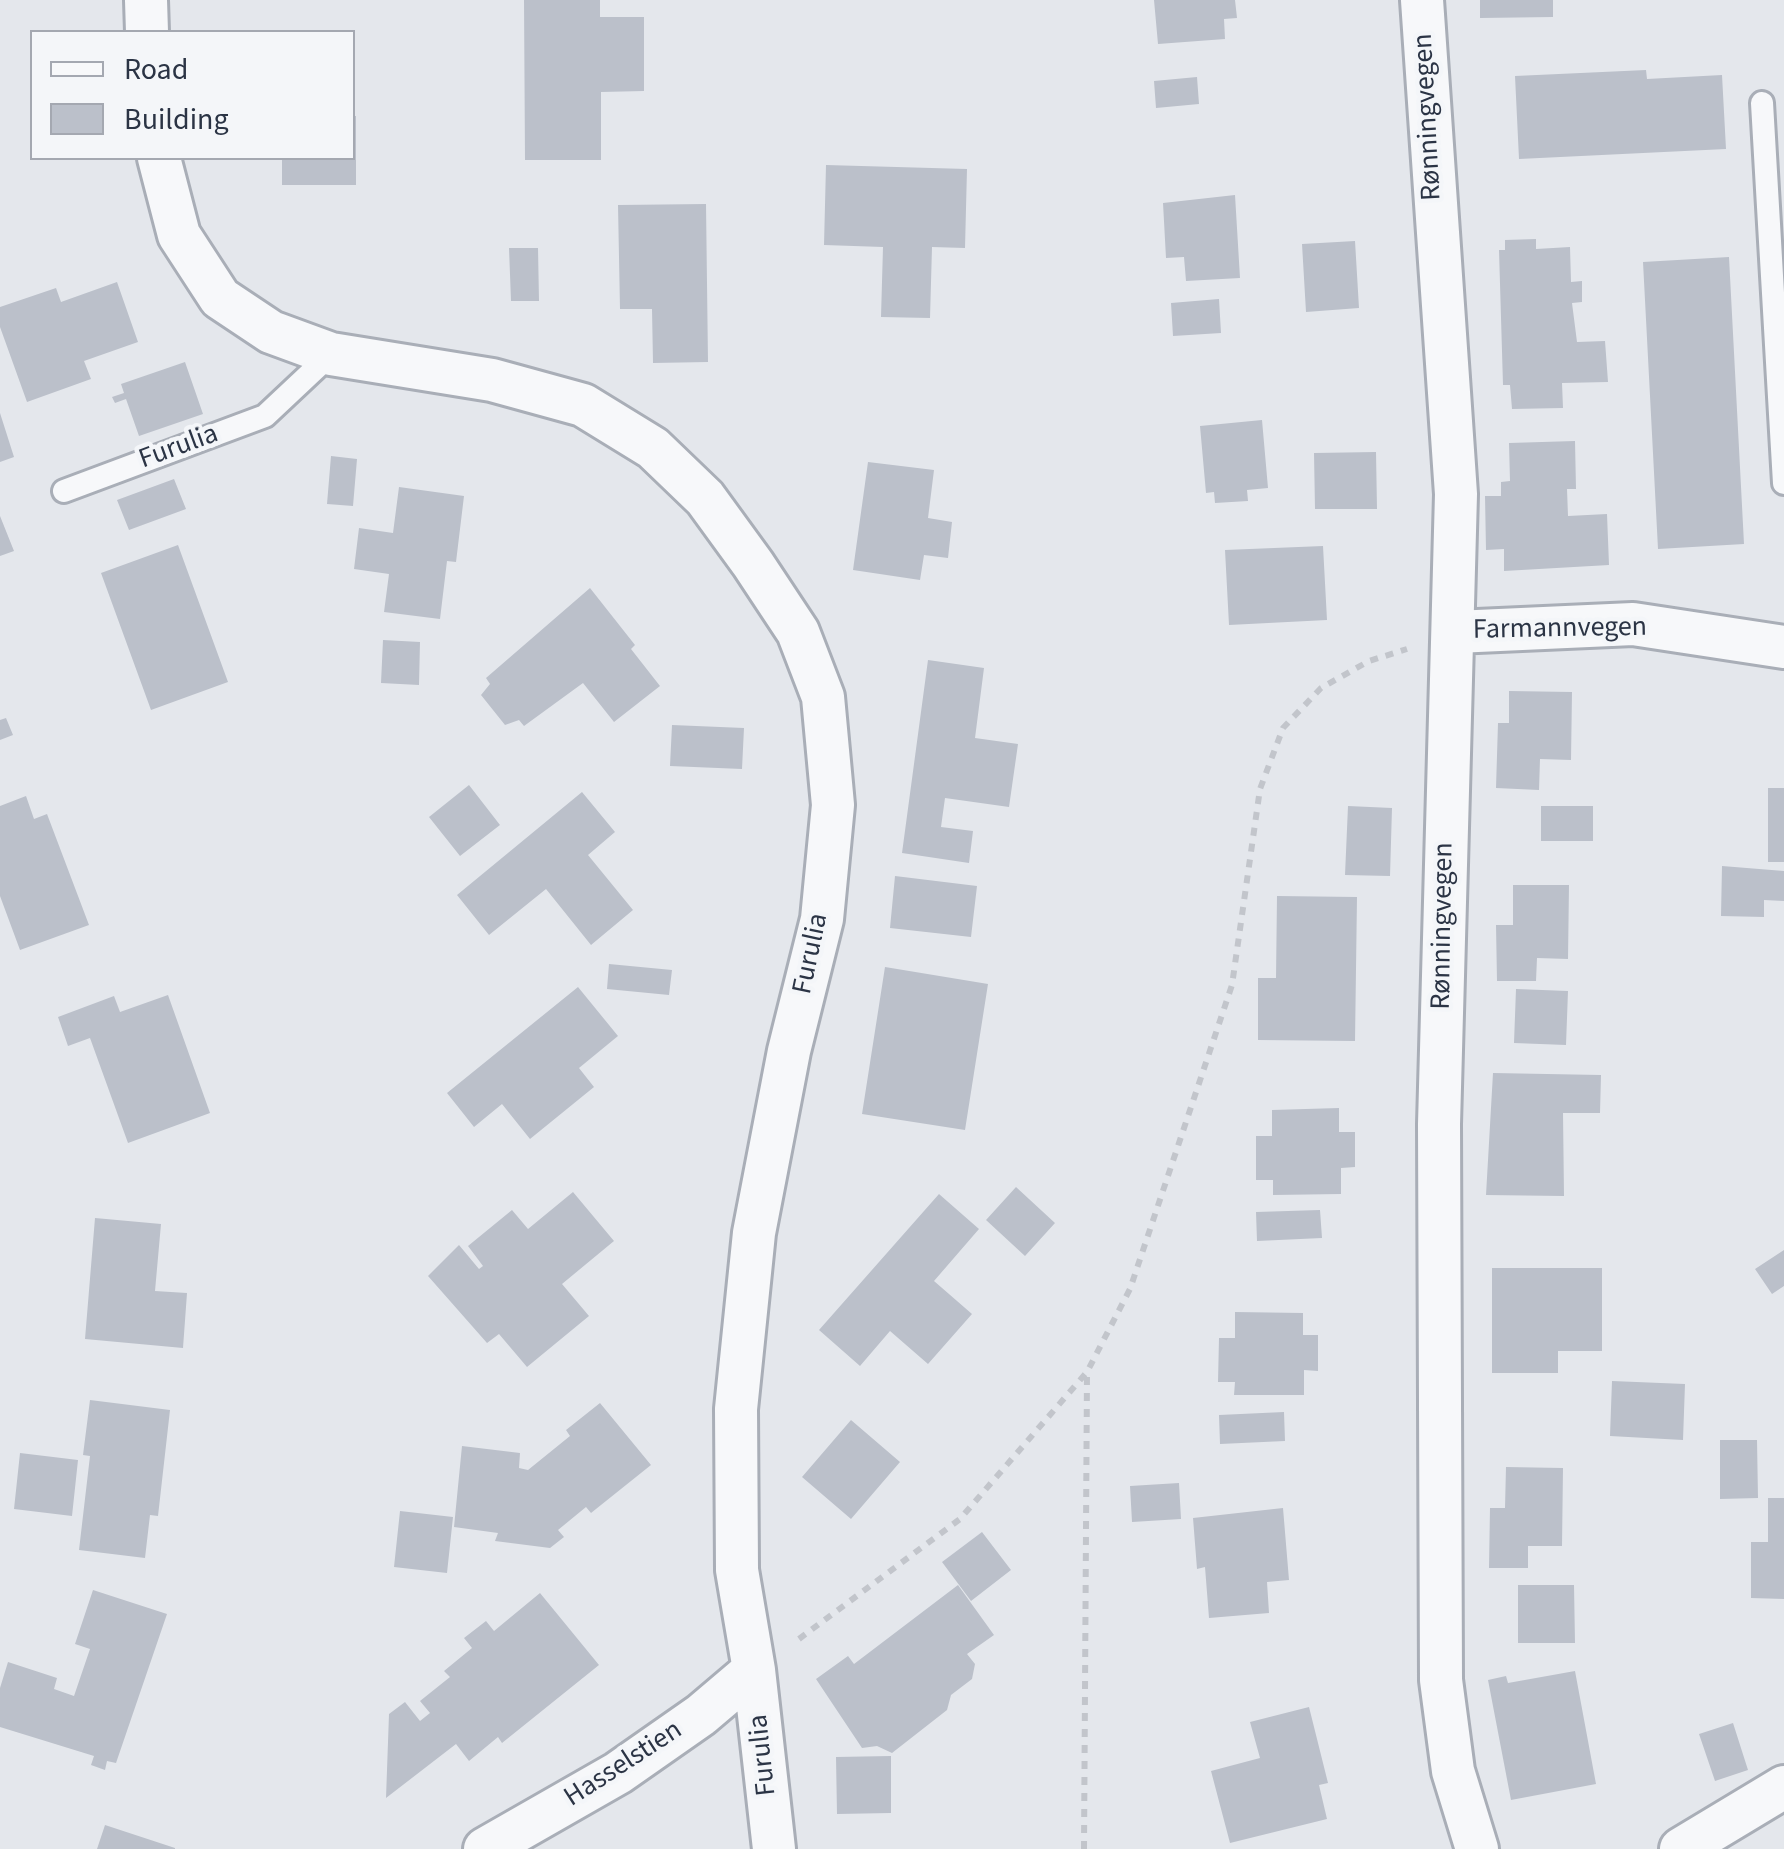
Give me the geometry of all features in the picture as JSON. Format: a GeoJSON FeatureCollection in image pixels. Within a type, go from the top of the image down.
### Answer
{"type":"FeatureCollection","features":[{"type":"Feature","properties":{"kind":"street"},"geometry":{"type":"LineString","coordinates":[[146,0],[147,30]]}},
{"type":"Feature","properties":{"kind":"street","name":"Rønningvegen"},"geometry":{"type":"LineString","coordinates":[[1422,0],[1456,494],[1439,1124],[1441,1680],[1453,1771],[1478,1849]]}},
{"type":"Feature","properties":{"kind":"street","name":"Furulia"},"geometry":{"type":"LineString","coordinates":[[159,160],[179,235],[220,298],[271,332],[331,354],[492,380],[583,405],[653,448],[705,498],[753,564],[798,632],[822,697],[832,805],[822,919],[789,1051],[754,1233],[736,1410],[737,1570],[754,1670],[774,1849]]}},
{"type":"Feature","properties":{"kind":"street","name":"Farmannvegen"},"geometry":{"type":"LineString","coordinates":[[1455,632],[1633,624],[1784,647]]}},
{"type":"Feature","properties":{"kind":"street","name":"Hasselstien"},"geometry":{"type":"LineString","coordinates":[[485,1849],[618,1773],[701,1716],[754,1670]]}},
{"type":"Feature","properties":{"kind":"street"},"geometry":{"type":"LineString","coordinates":[[1682,1849],[1784,1787]]}},
{"type":"Feature","properties":{"kind":"lane"},"geometry":{"type":"LineString","coordinates":[[1762,103],[1784,483]]}},
{"type":"Feature","properties":{"kind":"lane","name":"Furulia"},"geometry":{"type":"LineString","coordinates":[[64,491],[264,416],[331,354]]}},
{"type":"Feature","properties":{"kind":"path"},"geometry":{"type":"LineString","coordinates":[[754,1670],[960,1519],[1088,1372],[1130,1289],[1232,985],[1260,789],[1283,728],[1321,688],[1370,661],[1455,632]]}},
{"type":"Feature","properties":{"kind":"path"},"geometry":{"type":"LineString","coordinates":[[1084,1849],[1088,1372]]}},
{"type":"Feature","properties":{"kind":"building"},"geometry":{"type":"Polygon","coordinates":[[[524,0],[600,0],[600,17],[644,17],[644,91],[601,92],[601,160],[525,160],[524,0]]]}},
{"type":"Feature","properties":{"kind":"building"},"geometry":{"type":"Polygon","coordinates":[[[1154,0],[1235,0],[1237,18],[1224,19],[1225,39],[1158,44],[1154,0]]]}},
{"type":"Feature","properties":{"kind":"building"},"geometry":{"type":"Polygon","coordinates":[[[1480,0],[1553,0],[1553,17],[1480,18],[1480,0]]]}},
{"type":"Feature","properties":{"kind":"building"},"geometry":{"type":"Polygon","coordinates":[[[1646,70],[1647,79],[1722,75],[1726,149],[1519,159],[1515,76],[1646,70]]]}},
{"type":"Feature","properties":{"kind":"building"},"geometry":{"type":"Polygon","coordinates":[[[1197,77],[1199,104],[1156,108],[1154,81],[1197,77]]]}},
{"type":"Feature","properties":{"kind":"building"},"geometry":{"type":"Polygon","coordinates":[[[356,116],[356,185],[282,185],[282,160],[355,160],[356,116]]]}},
{"type":"Feature","properties":{"kind":"building"},"geometry":{"type":"Polygon","coordinates":[[[826,165],[967,169],[965,248],[932,247],[930,318],[881,317],[883,247],[824,245],[826,165]]]}},
{"type":"Feature","properties":{"kind":"building"},"geometry":{"type":"Polygon","coordinates":[[[1235,195],[1240,278],[1186,281],[1184,257],[1166,258],[1163,203],[1235,195]]]}},
{"type":"Feature","properties":{"kind":"building"},"geometry":{"type":"Polygon","coordinates":[[[706,204],[708,362],[653,363],[652,309],[620,309],[618,205],[706,204]]]}},
{"type":"Feature","properties":{"kind":"building"},"geometry":{"type":"Polygon","coordinates":[[[1536,239],[1536,249],[1570,247],[1571,282],[1582,281],[1582,302],[1572,303],[1577,342],[1605,341],[1608,382],[1562,383],[1563,408],[1512,409],[1510,385],[1503,385],[1499,250],[1505,250],[1505,240],[1536,239]]]}},
{"type":"Feature","properties":{"kind":"building"},"geometry":{"type":"Polygon","coordinates":[[[1355,241],[1359,308],[1306,312],[1302,244],[1355,241]]]}},
{"type":"Feature","properties":{"kind":"building"},"geometry":{"type":"Polygon","coordinates":[[[509,248],[538,248],[539,301],[511,301],[509,248]]]}},
{"type":"Feature","properties":{"kind":"building"},"geometry":{"type":"Polygon","coordinates":[[[1729,257],[1744,544],[1658,549],[1643,262],[1729,257]]]}},
{"type":"Feature","properties":{"kind":"building"},"geometry":{"type":"Polygon","coordinates":[[[117,282],[138,342],[84,361],[91,379],[27,402],[0,327],[0,307],[56,288],[61,302],[117,282]]]}},
{"type":"Feature","properties":{"kind":"building"},"geometry":{"type":"Polygon","coordinates":[[[1219,299],[1221,333],[1173,336],[1171,303],[1219,299]]]}},
{"type":"Feature","properties":{"kind":"building"},"geometry":{"type":"Polygon","coordinates":[[[185,362],[203,414],[139,436],[126,399],[115,403],[112,397],[124,393],[121,384],[185,362]]]}},
{"type":"Feature","properties":{"kind":"building"},"geometry":{"type":"Polygon","coordinates":[[[0,413],[14,457],[0,462],[0,413]]]}},
{"type":"Feature","properties":{"kind":"building"},"geometry":{"type":"Polygon","coordinates":[[[1262,420],[1268,488],[1247,490],[1248,501],[1215,503],[1214,492],[1206,493],[1200,426],[1262,420]]]}},
{"type":"Feature","properties":{"kind":"building"},"geometry":{"type":"Polygon","coordinates":[[[1575,441],[1576,489],[1567,489],[1568,516],[1607,514],[1609,565],[1504,571],[1504,549],[1486,550],[1485,496],[1501,496],[1501,482],[1510,481],[1509,443],[1575,441]]]}},
{"type":"Feature","properties":{"kind":"building"},"geometry":{"type":"Polygon","coordinates":[[[1376,452],[1377,509],[1315,509],[1314,453],[1376,452]]]}},
{"type":"Feature","properties":{"kind":"building"},"geometry":{"type":"Polygon","coordinates":[[[331,456],[357,459],[353,506],[327,504],[331,456]]]}},
{"type":"Feature","properties":{"kind":"building"},"geometry":{"type":"Polygon","coordinates":[[[868,462],[934,470],[928,518],[952,522],[948,558],[924,555],[920,580],[853,570],[868,462]]]}},
{"type":"Feature","properties":{"kind":"building"},"geometry":{"type":"Polygon","coordinates":[[[174,479],[186,509],[129,530],[117,500],[174,479]]]}},
{"type":"Feature","properties":{"kind":"building"},"geometry":{"type":"Polygon","coordinates":[[[399,487],[464,496],[456,562],[447,561],[440,619],[384,612],[389,574],[354,569],[359,528],[393,533],[399,487]]]}},
{"type":"Feature","properties":{"kind":"building"},"geometry":{"type":"Polygon","coordinates":[[[0,516],[14,551],[0,556],[0,516]]]}},
{"type":"Feature","properties":{"kind":"building"},"geometry":{"type":"Polygon","coordinates":[[[178,545],[228,682],[151,710],[101,573],[178,545]]]}},
{"type":"Feature","properties":{"kind":"building"},"geometry":{"type":"Polygon","coordinates":[[[1323,546],[1327,620],[1229,625],[1225,550],[1323,546]]]}},
{"type":"Feature","properties":{"kind":"building"},"geometry":{"type":"Polygon","coordinates":[[[590,588],[635,645],[631,649],[660,686],[614,722],[583,683],[524,726],[519,720],[505,725],[481,695],[490,684],[486,678],[590,588]]]}},
{"type":"Feature","properties":{"kind":"building"},"geometry":{"type":"Polygon","coordinates":[[[383,640],[420,642],[419,685],[381,683],[383,640]]]}},
{"type":"Feature","properties":{"kind":"building"},"geometry":{"type":"Polygon","coordinates":[[[928,660],[984,668],[975,738],[1018,744],[1009,807],[945,798],[941,827],[973,831],[969,863],[902,853],[928,660]]]}},
{"type":"Feature","properties":{"kind":"building"},"geometry":{"type":"Polygon","coordinates":[[[1509,691],[1572,692],[1571,760],[1540,759],[1539,790],[1496,788],[1498,723],[1509,723],[1509,691]]]}},
{"type":"Feature","properties":{"kind":"building"},"geometry":{"type":"Polygon","coordinates":[[[6,718],[13,735],[0,740],[0,720],[6,718]]]}},
{"type":"Feature","properties":{"kind":"building"},"geometry":{"type":"Polygon","coordinates":[[[672,725],[744,728],[742,769],[670,766],[672,725]]]}},
{"type":"Feature","properties":{"kind":"building"},"geometry":{"type":"Polygon","coordinates":[[[469,785],[500,825],[460,856],[429,817],[469,785]]]}},
{"type":"Feature","properties":{"kind":"building"},"geometry":{"type":"Polygon","coordinates":[[[1768,788],[1784,788],[1784,862],[1768,862],[1768,788]]]}},
{"type":"Feature","properties":{"kind":"building"},"geometry":{"type":"Polygon","coordinates":[[[582,792],[615,832],[588,855],[633,910],[591,945],[546,889],[489,935],[457,895],[582,792]]]}},
{"type":"Feature","properties":{"kind":"building"},"geometry":{"type":"Polygon","coordinates":[[[26,796],[34,819],[47,814],[89,925],[20,950],[0,896],[0,806],[26,796]]]}},
{"type":"Feature","properties":{"kind":"building"},"geometry":{"type":"Polygon","coordinates":[[[1348,806],[1392,808],[1390,876],[1345,875],[1348,806]]]}},
{"type":"Feature","properties":{"kind":"building"},"geometry":{"type":"Polygon","coordinates":[[[1541,806],[1593,806],[1593,841],[1541,841],[1541,806]]]}},
{"type":"Feature","properties":{"kind":"building"},"geometry":{"type":"Polygon","coordinates":[[[1722,866],[1784,871],[1784,901],[1764,900],[1764,917],[1721,916],[1722,866]]]}},
{"type":"Feature","properties":{"kind":"building"},"geometry":{"type":"Polygon","coordinates":[[[895,876],[977,886],[971,937],[890,928],[895,876]]]}},
{"type":"Feature","properties":{"kind":"building"},"geometry":{"type":"Polygon","coordinates":[[[1513,885],[1569,885],[1568,959],[1537,958],[1536,981],[1497,981],[1496,925],[1513,925],[1513,885]]]}},
{"type":"Feature","properties":{"kind":"building"},"geometry":{"type":"Polygon","coordinates":[[[1277,896],[1357,897],[1355,1041],[1258,1040],[1258,978],[1276,978],[1277,896]]]}},
{"type":"Feature","properties":{"kind":"building"},"geometry":{"type":"Polygon","coordinates":[[[609,964],[672,970],[669,995],[607,989],[609,964]]]}},
{"type":"Feature","properties":{"kind":"building"},"geometry":{"type":"Polygon","coordinates":[[[885,967],[988,984],[965,1130],[862,1114],[885,967]]]}},
{"type":"Feature","properties":{"kind":"building"},"geometry":{"type":"Polygon","coordinates":[[[578,987],[618,1036],[579,1068],[594,1087],[530,1139],[502,1104],[474,1127],[447,1093],[578,987]]]}},
{"type":"Feature","properties":{"kind":"building"},"geometry":{"type":"Polygon","coordinates":[[[1516,989],[1568,991],[1566,1045],[1514,1043],[1516,989]]]}},
{"type":"Feature","properties":{"kind":"building"},"geometry":{"type":"Polygon","coordinates":[[[168,995],[210,1113],[128,1143],[90,1038],[68,1046],[58,1017],[114,996],[120,1012],[168,995]]]}},
{"type":"Feature","properties":{"kind":"building"},"geometry":{"type":"Polygon","coordinates":[[[1493,1073],[1601,1075],[1600,1113],[1563,1113],[1564,1196],[1486,1195],[1493,1073]]]}},
{"type":"Feature","properties":{"kind":"building"},"geometry":{"type":"Polygon","coordinates":[[[1339,1108],[1339,1132],[1355,1132],[1355,1167],[1341,1168],[1341,1194],[1273,1195],[1273,1180],[1256,1180],[1256,1136],[1272,1136],[1272,1110],[1339,1108]]]}},
{"type":"Feature","properties":{"kind":"building"},"geometry":{"type":"Polygon","coordinates":[[[1016,1187],[1055,1223],[1025,1256],[986,1220],[1016,1187]]]}},
{"type":"Feature","properties":{"kind":"building"},"geometry":{"type":"Polygon","coordinates":[[[573,1192],[614,1241],[562,1284],[589,1316],[527,1367],[499,1334],[487,1343],[428,1276],[459,1245],[479,1269],[483,1266],[468,1246],[512,1210],[528,1229],[573,1192]]]}},
{"type":"Feature","properties":{"kind":"building"},"geometry":{"type":"Polygon","coordinates":[[[939,1194],[979,1229],[934,1281],[972,1314],[928,1364],[890,1331],[860,1366],[819,1330],[939,1194]]]}},
{"type":"Feature","properties":{"kind":"building"},"geometry":{"type":"Polygon","coordinates":[[[1320,1210],[1322,1238],[1257,1241],[1256,1212],[1320,1210]]]}},
{"type":"Feature","properties":{"kind":"building"},"geometry":{"type":"Polygon","coordinates":[[[95,1218],[161,1224],[155,1291],[187,1293],[183,1348],[85,1339],[95,1218]]]}},
{"type":"Feature","properties":{"kind":"building"},"geometry":{"type":"Polygon","coordinates":[[[1784,1250],[1784,1286],[1772,1294],[1755,1269],[1784,1250]]]}},
{"type":"Feature","properties":{"kind":"building"},"geometry":{"type":"Polygon","coordinates":[[[1492,1268],[1602,1268],[1602,1351],[1558,1351],[1558,1373],[1492,1373],[1492,1268]]]}},
{"type":"Feature","properties":{"kind":"building"},"geometry":{"type":"Polygon","coordinates":[[[1235,1312],[1303,1313],[1303,1335],[1318,1335],[1318,1371],[1304,1370],[1304,1395],[1234,1395],[1235,1382],[1218,1382],[1219,1338],[1235,1338],[1235,1312]]]}},
{"type":"Feature","properties":{"kind":"building"},"geometry":{"type":"Polygon","coordinates":[[[1612,1381],[1685,1384],[1683,1440],[1610,1436],[1612,1381]]]}},
{"type":"Feature","properties":{"kind":"building"},"geometry":{"type":"Polygon","coordinates":[[[90,1400],[170,1410],[158,1516],[150,1515],[145,1558],[79,1550],[90,1456],[83,1455],[90,1400]]]}},
{"type":"Feature","properties":{"kind":"building"},"geometry":{"type":"Polygon","coordinates":[[[600,1403],[651,1465],[591,1513],[586,1507],[558,1530],[564,1537],[550,1548],[495,1541],[498,1533],[454,1527],[462,1446],[520,1453],[519,1468],[528,1470],[570,1436],[566,1430],[600,1403]]]}},
{"type":"Feature","properties":{"kind":"building"},"geometry":{"type":"Polygon","coordinates":[[[1284,1412],[1285,1441],[1220,1444],[1219,1415],[1284,1412]]]}},
{"type":"Feature","properties":{"kind":"building"},"geometry":{"type":"Polygon","coordinates":[[[851,1420],[900,1462],[851,1519],[802,1477],[851,1420]]]}},
{"type":"Feature","properties":{"kind":"building"},"geometry":{"type":"Polygon","coordinates":[[[1720,1440],[1757,1440],[1758,1498],[1720,1499],[1720,1440]]]}},
{"type":"Feature","properties":{"kind":"building"},"geometry":{"type":"Polygon","coordinates":[[[20,1453],[78,1460],[72,1516],[14,1509],[20,1453]]]}},
{"type":"Feature","properties":{"kind":"building"},"geometry":{"type":"Polygon","coordinates":[[[1506,1467],[1563,1468],[1562,1546],[1528,1546],[1528,1568],[1489,1568],[1490,1508],[1505,1508],[1506,1467]]]}},
{"type":"Feature","properties":{"kind":"building"},"geometry":{"type":"Polygon","coordinates":[[[1179,1483],[1181,1519],[1132,1522],[1130,1486],[1179,1483]]]}},
{"type":"Feature","properties":{"kind":"building"},"geometry":{"type":"Polygon","coordinates":[[[1768,1498],[1784,1498],[1784,1599],[1751,1598],[1751,1542],[1768,1542],[1768,1498]]]}},
{"type":"Feature","properties":{"kind":"building"},"geometry":{"type":"Polygon","coordinates":[[[1283,1508],[1289,1580],[1267,1582],[1269,1613],[1209,1618],[1205,1567],[1197,1569],[1193,1518],[1283,1508]]]}},
{"type":"Feature","properties":{"kind":"building"},"geometry":{"type":"Polygon","coordinates":[[[400,1511],[453,1517],[447,1573],[394,1567],[400,1511]]]}},
{"type":"Feature","properties":{"kind":"building"},"geometry":{"type":"Polygon","coordinates":[[[982,1532],[1011,1570],[971,1601],[942,1562],[982,1532]]]}},
{"type":"Feature","properties":{"kind":"building"},"geometry":{"type":"Polygon","coordinates":[[[958,1585],[994,1635],[967,1654],[975,1664],[972,1679],[951,1695],[947,1710],[892,1753],[877,1746],[862,1748],[816,1679],[848,1656],[854,1664],[958,1585]]]}},
{"type":"Feature","properties":{"kind":"building"},"geometry":{"type":"Polygon","coordinates":[[[1518,1585],[1574,1585],[1575,1643],[1518,1643],[1518,1585]]]}},
{"type":"Feature","properties":{"kind":"building"},"geometry":{"type":"Polygon","coordinates":[[[93,1590],[167,1614],[116,1763],[107,1761],[105,1770],[91,1765],[94,1756],[0,1727],[0,1688],[8,1662],[57,1678],[54,1689],[74,1696],[90,1649],[75,1644],[93,1590]]]}},
{"type":"Feature","properties":{"kind":"building"},"geometry":{"type":"Polygon","coordinates":[[[540,1593],[599,1665],[502,1743],[498,1737],[469,1761],[456,1744],[386,1798],[389,1714],[405,1702],[420,1721],[430,1713],[420,1701],[450,1677],[444,1671],[472,1648],[464,1638],[486,1621],[494,1631],[540,1593]]]}},
{"type":"Feature","properties":{"kind":"building"},"geometry":{"type":"Polygon","coordinates":[[[1575,1671],[1596,1784],[1511,1800],[1488,1680],[1506,1676],[1508,1683],[1575,1671]]]}},
{"type":"Feature","properties":{"kind":"building"},"geometry":{"type":"Polygon","coordinates":[[[1309,1707],[1328,1783],[1319,1785],[1327,1819],[1230,1843],[1211,1771],[1260,1758],[1250,1722],[1309,1707]]]}},
{"type":"Feature","properties":{"kind":"building"},"geometry":{"type":"Polygon","coordinates":[[[1733,1723],[1748,1770],[1715,1781],[1699,1734],[1733,1723]]]}},
{"type":"Feature","properties":{"kind":"building"},"geometry":{"type":"Polygon","coordinates":[[[891,1756],[891,1813],[837,1814],[836,1757],[891,1756]]]}},
{"type":"Feature","properties":{"kind":"building"},"geometry":{"type":"Polygon","coordinates":[[[105,1825],[175,1848],[175,1849],[97,1849],[105,1825]]]}}]}
